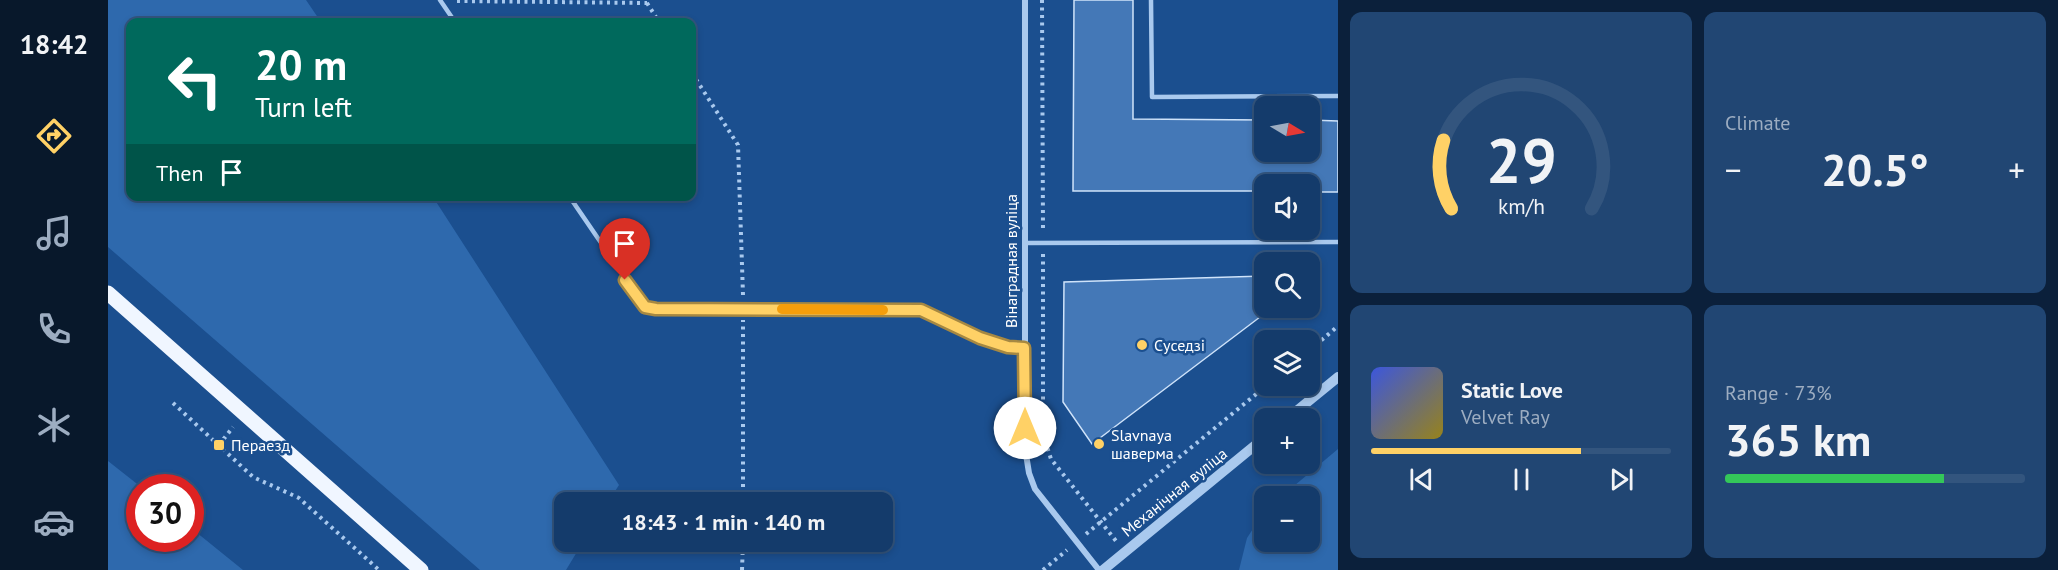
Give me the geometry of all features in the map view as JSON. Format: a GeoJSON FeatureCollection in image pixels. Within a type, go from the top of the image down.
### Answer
{"type":"FeatureCollection","features":[{"type":"Feature","properties":{"kind":"main road"},"geometry":{"type":"LineString","coordinates":[[108,293],[421,570]]}},
{"type":"Feature","properties":{"kind":"street","name":"Вінаградная вуліца"},"geometry":{"type":"LineString","coordinates":[[1025,0],[1025,448],[1029,473],[1035,489],[1076,543],[1101,570]]}},
{"type":"Feature","properties":{"kind":"street"},"geometry":{"type":"LineString","coordinates":[[1300,408],[1338,377]]}},
{"type":"Feature","properties":{"kind":"street","name":"Механічная вуліца"},"geometry":{"type":"LineString","coordinates":[[1101,570],[1254,446]]}},
{"type":"Feature","properties":{"kind":"lane"},"geometry":{"type":"LineString","coordinates":[[440,0],[452,18]]}},
{"type":"Feature","properties":{"kind":"lane"},"geometry":{"type":"LineString","coordinates":[[1151,0],[1152,97],[1338,96]]}},
{"type":"Feature","properties":{"kind":"lane"},"geometry":{"type":"LineString","coordinates":[[572,201],[645,307],[921,310],[980,338],[1008,347],[1024,348]]}},
{"type":"Feature","properties":{"kind":"lane"},"geometry":{"type":"LineString","coordinates":[[1025,243],[1338,242]]}},
{"type":"Feature","properties":{"kind":"path"},"geometry":{"type":"LineString","coordinates":[[457,0],[646,1],[657,18]]}},
{"type":"Feature","properties":{"kind":"path"},"geometry":{"type":"LineString","coordinates":[[1042,0],[1043,434],[1051,459],[1117,541]]}},
{"type":"Feature","properties":{"kind":"path"},"geometry":{"type":"LineString","coordinates":[[696,79],[738,145],[743,298]]}},
{"type":"Feature","properties":{"kind":"path"},"geometry":{"type":"LineString","coordinates":[[743,319],[743,492]]}},
{"type":"Feature","properties":{"kind":"path"},"geometry":{"type":"LineString","coordinates":[[1320,341],[1338,326]]}},
{"type":"Feature","properties":{"kind":"path"},"geometry":{"type":"LineString","coordinates":[[1043,570],[1254,396]]}},
{"type":"Feature","properties":{"kind":"path"},"geometry":{"type":"LineString","coordinates":[[173,403],[254,477],[299,498],[380,570]]}},
{"type":"Feature","properties":{"kind":"path"},"geometry":{"type":"LineString","coordinates":[[742,552],[742,570]]}},
{"type":"Feature","properties":{"kind":"shaded area"},"geometry":{"type":"Polygon","coordinates":[[[108,0],[306,0],[318,18],[126,18],[126,201],[436,201],[619,485],[614,492],[554,492],[554,552],[577,552],[566,570],[480,570],[108,247],[108,0]]]}},
{"type":"Feature","properties":{"kind":"shaded area"},"geometry":{"type":"Polygon","coordinates":[[[1338,449],[1338,570],[1239,570],[1247,538],[1254,527],[1254,552],[1320,552],[1320,486],[1294,486],[1308,474],[1320,474],[1320,464],[1338,449]]]}},
{"type":"Feature","properties":{"kind":"shaded area"},"geometry":{"type":"Polygon","coordinates":[[[108,461],[126,475],[126,552],[204,552],[204,538],[243,570],[108,570],[108,461]]]}},
{"type":"Feature","properties":{"kind":"building"},"geometry":{"type":"Polygon","coordinates":[[[1074,0],[1133,0],[1133,119],[1254,120],[1254,162],[1320,162],[1320,120],[1338,121],[1338,192],[1320,192],[1320,174],[1254,174],[1254,191],[1073,191],[1074,0]]]}},
{"type":"Feature","properties":{"kind":"building"},"geometry":{"type":"Polygon","coordinates":[[[1254,276],[1254,318],[1259,318],[1092,444],[1063,402],[1064,282],[1254,276]]]}},
{"type":"Feature","properties":{"kind":"slow traffic"},"geometry":{"type":"LineString","coordinates":[[782,309],[883,310]]}},
{"type":"Feature","properties":{"kind":"place","name":"Суседзі"},"geometry":{"type":"Point","coordinates":[1142,345]}},
{"type":"Feature","properties":{"kind":"place","name":"Slavnaya шаверма"},"geometry":{"type":"Point","coordinates":[1099,444]}},
{"type":"Feature","properties":{"kind":"place","name":"Пераезд"},"geometry":{"type":"Point","coordinates":[219,445]}},
{"type":"Feature","properties":{"kind":"route"},"geometry":{"type":"LineString","coordinates":[[625,280],[645,307],[656,309],[921,310],[980,338],[1008,347],[1024,348],[1025,428]]}}]}
